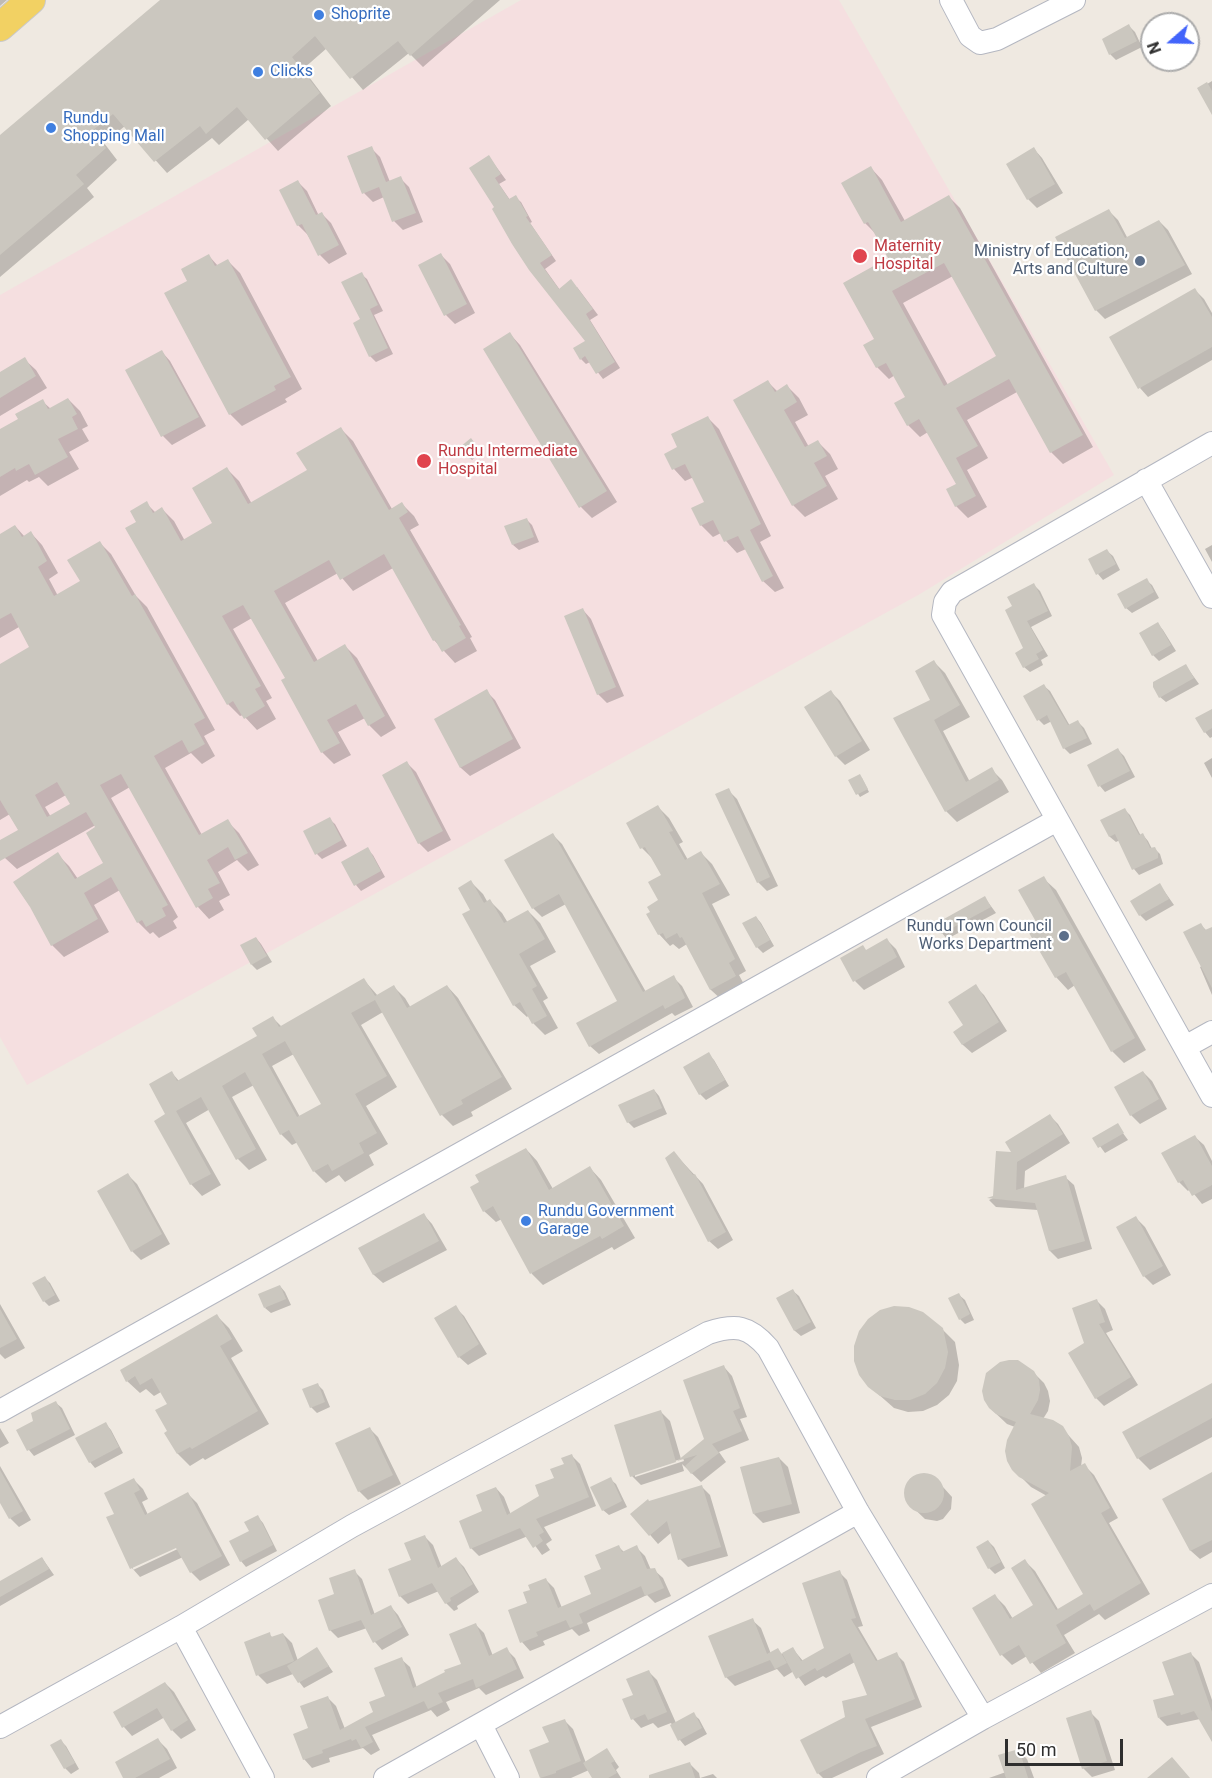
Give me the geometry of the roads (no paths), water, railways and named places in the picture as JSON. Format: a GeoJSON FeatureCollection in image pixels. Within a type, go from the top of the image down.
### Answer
{"type":"FeatureCollection","features":[{"type":"Feature","properties":{"kind":"main road"},"geometry":{"type":"LineString","coordinates":[[0,27],[31,0]]}},
{"type":"Feature","properties":{"kind":"street"},"geometry":{"type":"LineString","coordinates":[[951,0],[969,36],[980,43],[997,39],[1074,0]]}},
{"type":"Feature","properties":{"kind":"street"},"geometry":{"type":"LineString","coordinates":[[1212,443],[952,592],[945,602],[943,615],[1212,1096]]}},
{"type":"Feature","properties":{"kind":"street"},"geometry":{"type":"LineString","coordinates":[[1146,480],[1212,597]]}},
{"type":"Feature","properties":{"kind":"street"},"geometry":{"type":"LineString","coordinates":[[0,1411],[1057,820]]}},
{"type":"Feature","properties":{"kind":"street"},"geometry":{"type":"LineString","coordinates":[[1185,1047],[1212,1032]]}},
{"type":"Feature","properties":{"kind":"street"},"geometry":{"type":"LineString","coordinates":[[0,1727],[180,1627],[352,1526],[708,1333],[728,1327],[743,1328],[757,1336],[768,1348],[858,1512],[983,1718]]}},
{"type":"Feature","properties":{"kind":"street"},"geometry":{"type":"LineString","coordinates":[[385,1778],[858,1512]]}},
{"type":"Feature","properties":{"kind":"street"},"geometry":{"type":"LineString","coordinates":[[878,1778],[983,1718],[1212,1595]]}},
{"type":"Feature","properties":{"kind":"street"},"geometry":{"type":"LineString","coordinates":[[180,1627],[263,1778]]}},
{"type":"Feature","properties":{"kind":"street"},"geometry":{"type":"LineString","coordinates":[[481,1725],[508,1778]]}},
{"type":"Feature","properties":{"kind":"place","name":"Shoprite"},"geometry":{"type":"Point","coordinates":[319,15]}},
{"type":"Feature","properties":{"kind":"place","name":"Clicks"},"geometry":{"type":"Point","coordinates":[258,72]}},
{"type":"Feature","properties":{"kind":"place","name":"Rundu Shopping Mall"},"geometry":{"type":"Point","coordinates":[51,128]}},
{"type":"Feature","properties":{"kind":"place","name":"Maternity Hospital"},"geometry":{"type":"Point","coordinates":[860,256]}},
{"type":"Feature","properties":{"kind":"place","name":"Ministry of Education, Arts and Culture"},"geometry":{"type":"Point","coordinates":[1140,261]}},
{"type":"Feature","properties":{"kind":"place","name":"Rundu Intermediate Hospital"},"geometry":{"type":"Point","coordinates":[424,461]}},
{"type":"Feature","properties":{"kind":"place","name":"Rundu Town Council Works Department"},"geometry":{"type":"Point","coordinates":[1064,936]}},
{"type":"Feature","properties":{"kind":"place","name":"Rundu Government Garage"},"geometry":{"type":"Point","coordinates":[526,1221]}}]}
